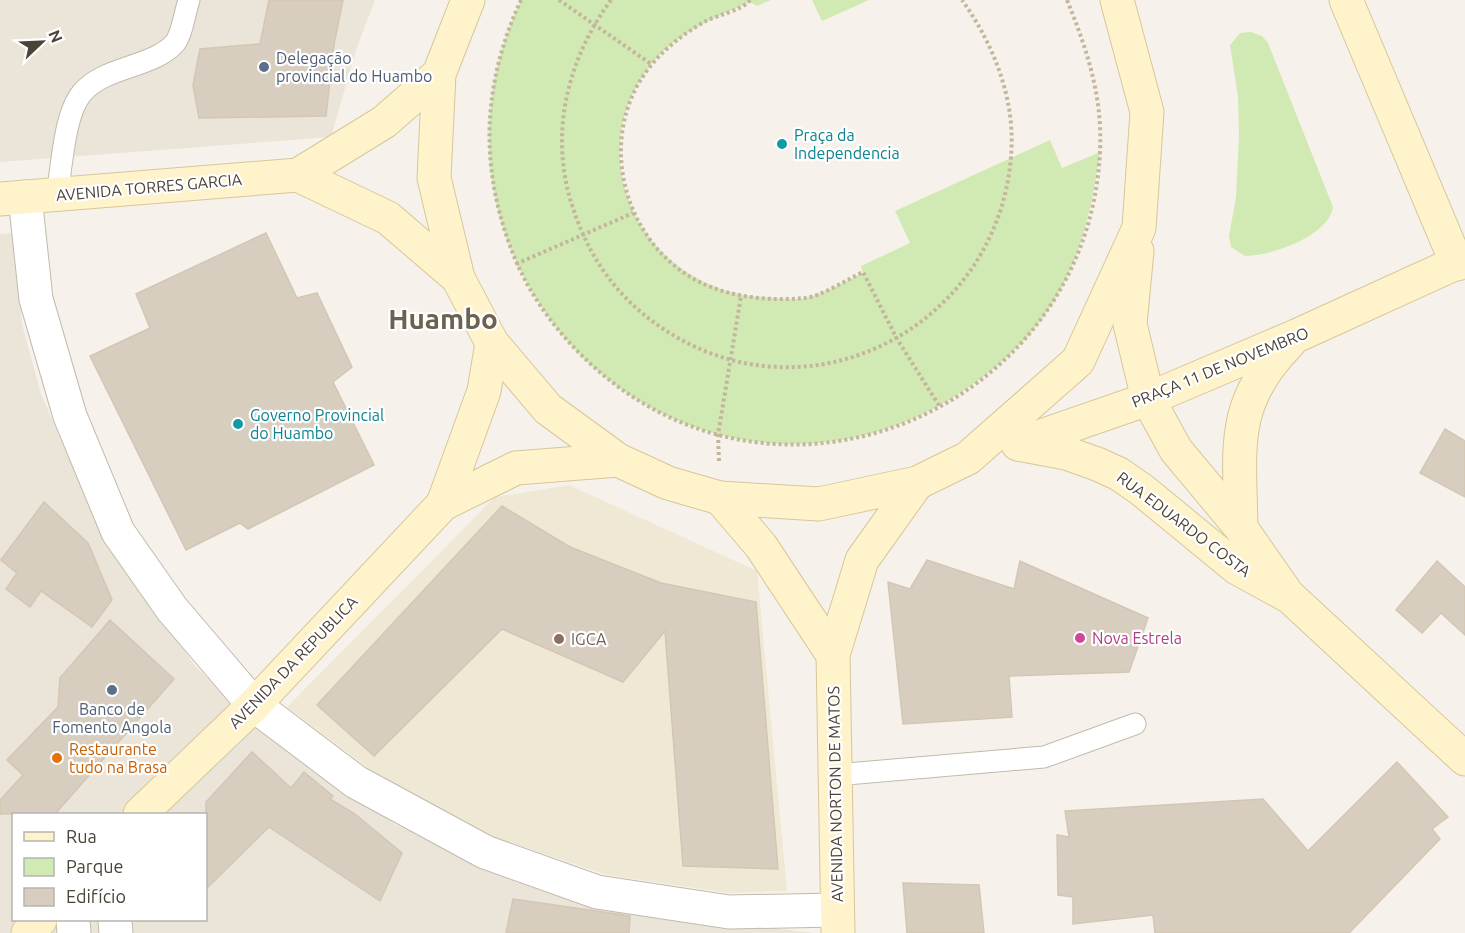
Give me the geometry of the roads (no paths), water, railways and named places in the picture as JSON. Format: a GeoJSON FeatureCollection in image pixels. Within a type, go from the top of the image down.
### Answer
{"type":"FeatureCollection","features":[{"type":"Feature","properties":{"kind":"main road","name":"PRAÇA 11 DE NOVEMBRO"},"geometry":{"type":"LineString","coordinates":[[468,0],[440,74],[434,178],[458,278],[492,343],[548,410],[618,460],[668,483],[720,498],[819,504],[917,483],[968,459],[1148,399],[1462,264]]}},
{"type":"Feature","properties":{"kind":"main road","name":"PRAÇA 11 DE NOVEMBRO"},"geometry":{"type":"LineString","coordinates":[[968,459],[1078,361],[1139,228],[1147,112],[1117,0]]}},
{"type":"Feature","properties":{"kind":"main road"},"geometry":{"type":"LineString","coordinates":[[1346,0],[1462,264]]}},
{"type":"Feature","properties":{"kind":"main road"},"geometry":{"type":"LineString","coordinates":[[298,175],[384,122],[440,74]]}},
{"type":"Feature","properties":{"kind":"main road","name":"AVENIDA TORRES GARCIA"},"geometry":{"type":"LineString","coordinates":[[27,197],[298,175]]}},
{"type":"Feature","properties":{"kind":"main road"},"geometry":{"type":"LineString","coordinates":[[298,175],[388,218],[458,278]]}},
{"type":"Feature","properties":{"kind":"main road"},"geometry":{"type":"LineString","coordinates":[[1139,228],[1130,324],[1148,399],[1176,450],[1241,528],[1290,597]]}},
{"type":"Feature","properties":{"kind":"main road"},"geometry":{"type":"LineString","coordinates":[[1241,528],[1240,431],[1246,405],[1258,380],[1296,336]]}},
{"type":"Feature","properties":{"kind":"main road"},"geometry":{"type":"LineString","coordinates":[[443,504],[484,391],[492,343]]}},
{"type":"Feature","properties":{"kind":"main road","name":"RUA EDUARDO COSTA"},"geometry":{"type":"LineString","coordinates":[[1018,444],[1066,453],[1119,474],[1176,516],[1237,568],[1290,597],[1465,759]]}},
{"type":"Feature","properties":{"kind":"main road"},"geometry":{"type":"LineString","coordinates":[[443,504],[516,468],[618,460]]}},
{"type":"Feature","properties":{"kind":"main road","name":"AVENIDA NORTON DE MATOS"},"geometry":{"type":"LineString","coordinates":[[838,922],[833,655],[862,560],[917,483]]}},
{"type":"Feature","properties":{"kind":"main road"},"geometry":{"type":"LineString","coordinates":[[720,498],[761,546],[833,655]]}},
{"type":"Feature","properties":{"kind":"main road","name":"AVENIDA DA REPUBLICA"},"geometry":{"type":"LineString","coordinates":[[141,813],[254,705],[443,504]]}},
{"type":"Feature","properties":{"kind":"main road"},"geometry":{"type":"LineString","coordinates":[[28,933],[39,921]]}},
{"type":"Feature","properties":{"kind":"street"},"geometry":{"type":"LineString","coordinates":[[27,197],[36,299],[70,416],[118,532],[171,609],[254,705],[356,782],[485,852],[586,888],[729,912],[838,922]]}},
{"type":"Feature","properties":{"kind":"lane"},"geometry":{"type":"LineString","coordinates":[[27,197],[71,116],[80,94],[92,82],[150,59],[175,43],[189,0]]}},
{"type":"Feature","properties":{"kind":"lane"},"geometry":{"type":"LineString","coordinates":[[834,775],[1044,757],[1135,724]]}},
{"type":"Feature","properties":{"kind":"place","name":"Delegação provincial do Huambo"},"geometry":{"type":"Point","coordinates":[264,67]}},
{"type":"Feature","properties":{"kind":"place","name":"Praça da Independencia"},"geometry":{"type":"Point","coordinates":[782,144]}},
{"type":"Feature","properties":{"kind":"place","name":"Governo Provincial do Huambo"},"geometry":{"type":"Point","coordinates":[238,424]}},
{"type":"Feature","properties":{"kind":"place","name":"Nova Estrela"},"geometry":{"type":"Point","coordinates":[1080,638]}},
{"type":"Feature","properties":{"kind":"place","name":"IGCA"},"geometry":{"type":"Point","coordinates":[559,639]}},
{"type":"Feature","properties":{"kind":"place","name":"Banco de Fomento Angola"},"geometry":{"type":"Point","coordinates":[112,690]}},
{"type":"Feature","properties":{"kind":"place","name":"Restaurante tudo na Brasa"},"geometry":{"type":"Point","coordinates":[57,758]}},
{"type":"Feature","properties":{"kind":"district","name":"Huambo"},"geometry":{"type":"Point","coordinates":[443,318]}}]}
